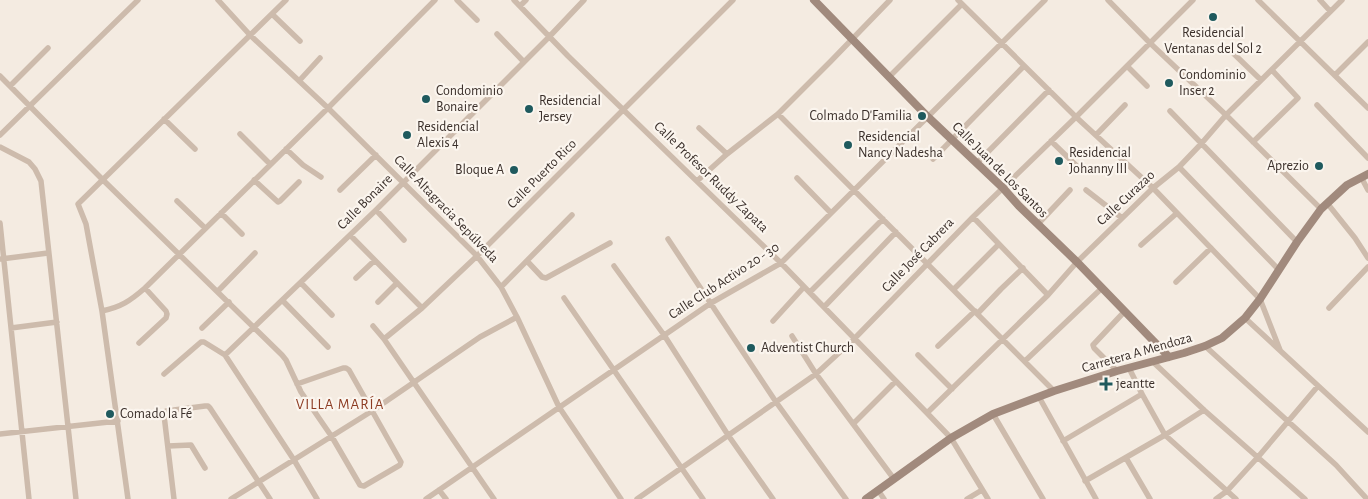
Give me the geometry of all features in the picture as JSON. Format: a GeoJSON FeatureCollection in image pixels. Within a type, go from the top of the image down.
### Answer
{"type":"FeatureCollection","features":[{"type":"Feature","properties":{"kind":"street"},"geometry":{"type":"LineString","coordinates":[[0,135],[138,0]]}},
{"type":"Feature","properties":{"kind":"street","name":"Calle Altagracia Sepúlveda"},"geometry":{"type":"LineString","coordinates":[[218,0],[250,35],[376,154],[477,256],[501,287],[559,407],[621,499]]}},
{"type":"Feature","properties":{"kind":"street"},"geometry":{"type":"LineString","coordinates":[[128,499],[102,310],[86,224],[78,202],[286,0]]}},
{"type":"Feature","properties":{"kind":"street"},"geometry":{"type":"LineString","coordinates":[[102,310],[122,306],[145,288],[435,0]]}},
{"type":"Feature","properties":{"kind":"street"},"geometry":{"type":"LineString","coordinates":[[458,0],[477,20]]}},
{"type":"Feature","properties":{"kind":"street","name":"Calle Profesor Ruddy Zapata"},"geometry":{"type":"LineString","coordinates":[[514,0],[549,37],[781,263],[927,413],[950,438],[988,499]]}},
{"type":"Feature","properties":{"kind":"street"},"geometry":{"type":"LineString","coordinates":[[520,6],[526,0]]}},
{"type":"Feature","properties":{"kind":"street","name":"Calle Bonaire"},"geometry":{"type":"LineString","coordinates":[[225,355],[376,210],[584,0]]}},
{"type":"Feature","properties":{"kind":"street","name":"Calle Puerto Rico"},"geometry":{"type":"LineString","coordinates":[[384,339],[422,308],[477,256],[733,0]]}},
{"type":"Feature","properties":{"kind":"street","name":"Calle Juan de Los Santos"},"geometry":{"type":"LineString","coordinates":[[814,0],[928,117],[1077,262],[1169,357]]}},
{"type":"Feature","properties":{"kind":"street"},"geometry":{"type":"LineString","coordinates":[[697,181],[727,154],[778,114],[890,0]]}},
{"type":"Feature","properties":{"kind":"street","name":"Calle Club Activo 20 - 30"},"geometry":{"type":"LineString","coordinates":[[426,499],[711,303],[781,263],[1045,0]]}},
{"type":"Feature","properties":{"kind":"street"},"geometry":{"type":"LineString","coordinates":[[1108,0],[1253,142],[1324,206],[1355,238],[1368,258]]}},
{"type":"Feature","properties":{"kind":"street","name":"Calle José Cabrera"},"geometry":{"type":"LineString","coordinates":[[637,499],[816,374],[855,338],[973,217],[1193,0]]}},
{"type":"Feature","properties":{"kind":"street"},"geometry":{"type":"LineString","coordinates":[[1258,0],[1368,108]]}},
{"type":"Feature","properties":{"kind":"street"},"geometry":{"type":"LineString","coordinates":[[1320,0],[1330,11]]}},
{"type":"Feature","properties":{"kind":"street","name":"Calle Curazao"},"geometry":{"type":"LineString","coordinates":[[927,413],[1048,295],[1077,262],[1122,218],[1153,188],[1179,167],[1226,115],[1342,0]]}},
{"type":"Feature","properties":{"kind":"street"},"geometry":{"type":"LineString","coordinates":[[889,77],[960,2],[1076,117],[1153,188],[1260,299],[1280,350]]}},
{"type":"Feature","properties":{"kind":"street"},"geometry":{"type":"LineString","coordinates":[[272,14],[300,41]]}},
{"type":"Feature","properties":{"kind":"street"},"geometry":{"type":"LineString","coordinates":[[497,34],[524,62]]}},
{"type":"Feature","properties":{"kind":"street"},"geometry":{"type":"LineString","coordinates":[[1335,76],[1368,42]]}},
{"type":"Feature","properties":{"kind":"street"},"geometry":{"type":"LineString","coordinates":[[10,86],[48,48]]}},
{"type":"Feature","properties":{"kind":"street"},"geometry":{"type":"LineString","coordinates":[[1234,54],[1261,80]]}},
{"type":"Feature","properties":{"kind":"street"},"geometry":{"type":"LineString","coordinates":[[299,81],[320,58]]}},
{"type":"Feature","properties":{"kind":"street"},"geometry":{"type":"LineString","coordinates":[[933,159],[1024,66]]}},
{"type":"Feature","properties":{"kind":"street"},"geometry":{"type":"LineString","coordinates":[[1127,66],[1147,86]]}},
{"type":"Feature","properties":{"kind":"street"},"geometry":{"type":"LineString","coordinates":[[1253,142],[1298,98],[1272,70]]}},
{"type":"Feature","properties":{"kind":"street"},"geometry":{"type":"LineString","coordinates":[[0,76],[282,355],[297,384],[362,487],[401,464],[349,370],[346,368],[297,384]]}},
{"type":"Feature","properties":{"kind":"street"},"geometry":{"type":"LineString","coordinates":[[977,163],[1049,90]]}},
{"type":"Feature","properties":{"kind":"street"},"geometry":{"type":"LineString","coordinates":[[1096,135],[1125,105]]}},
{"type":"Feature","properties":{"kind":"street"},"geometry":{"type":"LineString","coordinates":[[1317,105],[1368,158]]}},
{"type":"Feature","properties":{"kind":"street"},"geometry":{"type":"LineString","coordinates":[[1170,111],[1296,242]]}},
{"type":"Feature","properties":{"kind":"street"},"geometry":{"type":"LineString","coordinates":[[778,114],[1054,391]]}},
{"type":"Feature","properties":{"kind":"street"},"geometry":{"type":"LineString","coordinates":[[164,119],[195,149]]}},
{"type":"Feature","properties":{"kind":"street"},"geometry":{"type":"LineString","coordinates":[[699,128],[727,154]]}},
{"type":"Feature","properties":{"kind":"street"},"geometry":{"type":"LineString","coordinates":[[240,134],[270,164]]}},
{"type":"Feature","properties":{"kind":"street"},"geometry":{"type":"LineString","coordinates":[[1051,141],[1082,171]]}},
{"type":"Feature","properties":{"kind":"street"},"geometry":{"type":"LineString","coordinates":[[0,147],[29,162],[41,181],[76,499]]}},
{"type":"Feature","properties":{"kind":"street"},"geometry":{"type":"LineString","coordinates":[[286,149],[303,166],[320,177]]}},
{"type":"Feature","properties":{"kind":"street"},"geometry":{"type":"LineString","coordinates":[[340,190],[376,154]]}},
{"type":"Feature","properties":{"kind":"street"},"geometry":{"type":"LineString","coordinates":[[1179,167],[1278,269]]}},
{"type":"Feature","properties":{"kind":"street"},"geometry":{"type":"LineString","coordinates":[[1365,176],[1368,190]]}},
{"type":"Feature","properties":{"kind":"street","name":"Carretera A Mendoza"},"geometry":{"type":"LineString","coordinates":[[866,499],[950,438],[993,414],[1117,370],[1169,357],[1205,346],[1222,338],[1245,318],[1260,299],[1296,242],[1324,206],[1347,185],[1365,176]]}},
{"type":"Feature","properties":{"kind":"street"},"geometry":{"type":"LineString","coordinates":[[796,178],[832,213]]}},
{"type":"Feature","properties":{"kind":"street"},"geometry":{"type":"LineString","coordinates":[[254,180],[278,202],[299,182]]}},
{"type":"Feature","properties":{"kind":"street"},"geometry":{"type":"LineString","coordinates":[[1038,224],[1070,190]]}},
{"type":"Feature","properties":{"kind":"street"},"geometry":{"type":"LineString","coordinates":[[1086,190],[1122,218]]}},
{"type":"Feature","properties":{"kind":"street"},"geometry":{"type":"LineString","coordinates":[[177,201],[205,228]]}},
{"type":"Feature","properties":{"kind":"street"},"geometry":{"type":"LineString","coordinates":[[376,210],[404,240]]}},
{"type":"Feature","properties":{"kind":"street"},"geometry":{"type":"LineString","coordinates":[[221,213],[242,234]]}},
{"type":"Feature","properties":{"kind":"street"},"geometry":{"type":"LineString","coordinates":[[1141,245],[1177,213]]}},
{"type":"Feature","properties":{"kind":"street"},"geometry":{"type":"LineString","coordinates":[[501,287],[572,216]]}},
{"type":"Feature","properties":{"kind":"street"},"geometry":{"type":"LineString","coordinates":[[973,217],[1048,295]]}},
{"type":"Feature","properties":{"kind":"street"},"geometry":{"type":"LineString","coordinates":[[810,292],[883,219]]}},
{"type":"Feature","properties":{"kind":"street"},"geometry":{"type":"LineString","coordinates":[[0,223],[2,259],[29,499]]}},
{"type":"Feature","properties":{"kind":"street"},"geometry":{"type":"LineString","coordinates":[[824,307],[896,232]]}},
{"type":"Feature","properties":{"kind":"street"},"geometry":{"type":"LineString","coordinates":[[350,235],[422,308]]}},
{"type":"Feature","properties":{"kind":"street"},"geometry":{"type":"LineString","coordinates":[[668,239],[776,402],[846,499]]}},
{"type":"Feature","properties":{"kind":"street"},"geometry":{"type":"LineString","coordinates":[[527,261],[542,277],[546,278],[610,243]]}},
{"type":"Feature","properties":{"kind":"street"},"geometry":{"type":"LineString","coordinates":[[954,289],[999,244]]}},
{"type":"Feature","properties":{"kind":"street"},"geometry":{"type":"LineString","coordinates":[[1176,282],[1211,248]]}},
{"type":"Feature","properties":{"kind":"street"},"geometry":{"type":"LineString","coordinates":[[218,291],[255,253]]}},
{"type":"Feature","properties":{"kind":"street"},"geometry":{"type":"LineString","coordinates":[[2,259],[48,254]]}},
{"type":"Feature","properties":{"kind":"street"},"geometry":{"type":"LineString","coordinates":[[356,278],[374,261]]}},
{"type":"Feature","properties":{"kind":"street"},"geometry":{"type":"LineString","coordinates":[[614,266],[664,335],[728,435],[773,499]]}},
{"type":"Feature","properties":{"kind":"street"},"geometry":{"type":"LineString","coordinates":[[1329,308],[1368,267]]}},
{"type":"Feature","properties":{"kind":"street"},"geometry":{"type":"LineString","coordinates":[[938,346],[1023,268]]}},
{"type":"Feature","properties":{"kind":"street"},"geometry":{"type":"LineString","coordinates":[[301,283],[332,315]]}},
{"type":"Feature","properties":{"kind":"street"},"geometry":{"type":"LineString","coordinates":[[378,302],[397,283]]}},
{"type":"Feature","properties":{"kind":"street"},"geometry":{"type":"LineString","coordinates":[[773,320],[804,287]]}},
{"type":"Feature","properties":{"kind":"street"},"geometry":{"type":"LineString","coordinates":[[139,343],[166,318],[167,314],[145,288]]}},
{"type":"Feature","properties":{"kind":"street"},"geometry":{"type":"LineString","coordinates":[[1025,361],[1102,288]]}},
{"type":"Feature","properties":{"kind":"street"},"geometry":{"type":"LineString","coordinates":[[564,298],[703,499]]}},
{"type":"Feature","properties":{"kind":"street"},"geometry":{"type":"LineString","coordinates":[[283,300],[328,347]]}},
{"type":"Feature","properties":{"kind":"street"},"geometry":{"type":"LineString","coordinates":[[202,328],[229,302]]}},
{"type":"Feature","properties":{"kind":"street"},"geometry":{"type":"LineString","coordinates":[[1117,370],[1093,345],[1125,311]]}},
{"type":"Feature","properties":{"kind":"street"},"geometry":{"type":"LineString","coordinates":[[231,499],[372,411],[480,337],[517,317]]}},
{"type":"Feature","properties":{"kind":"street"},"geometry":{"type":"LineString","coordinates":[[1245,318],[1368,432]]}},
{"type":"Feature","properties":{"kind":"street"},"geometry":{"type":"LineString","coordinates":[[11,328],[57,322]]}},
{"type":"Feature","properties":{"kind":"street"},"geometry":{"type":"LineString","coordinates":[[373,326],[384,339],[494,499]]}},
{"type":"Feature","properties":{"kind":"street"},"geometry":{"type":"LineString","coordinates":[[792,336],[816,374],[894,479]]}},
{"type":"Feature","properties":{"kind":"street"},"geometry":{"type":"LineString","coordinates":[[164,374],[201,342],[225,355],[294,460],[317,499]]}},
{"type":"Feature","properties":{"kind":"street"},"geometry":{"type":"LineString","coordinates":[[1205,346],[1336,465],[1368,499]]}},
{"type":"Feature","properties":{"kind":"street"},"geometry":{"type":"LineString","coordinates":[[918,355],[952,388]]}},
{"type":"Feature","properties":{"kind":"street"},"geometry":{"type":"LineString","coordinates":[[1152,361],[1204,410],[1305,499]]}},
{"type":"Feature","properties":{"kind":"street"},"geometry":{"type":"LineString","coordinates":[[1129,368],[1165,435],[1236,499]]}},
{"type":"Feature","properties":{"kind":"street"},"geometry":{"type":"LineString","coordinates":[[853,424],[896,382]]}},
{"type":"Feature","properties":{"kind":"street"},"geometry":{"type":"LineString","coordinates":[[1216,499],[1227,491],[1258,457],[1318,386]]}},
{"type":"Feature","properties":{"kind":"street"},"geometry":{"type":"LineString","coordinates":[[1064,441],[1142,394]]}},
{"type":"Feature","properties":{"kind":"street"},"geometry":{"type":"LineString","coordinates":[[1039,397],[1096,499]]}},
{"type":"Feature","properties":{"kind":"street"},"geometry":{"type":"LineString","coordinates":[[174,499],[164,412],[208,406],[270,499]]}},
{"type":"Feature","properties":{"kind":"street"},"geometry":{"type":"LineString","coordinates":[[1085,481],[1204,410]]}},
{"type":"Feature","properties":{"kind":"street"},"geometry":{"type":"LineString","coordinates":[[993,414],[1043,499]]}},
{"type":"Feature","properties":{"kind":"street"},"geometry":{"type":"LineString","coordinates":[[0,434],[118,421]]}},
{"type":"Feature","properties":{"kind":"street"},"geometry":{"type":"LineString","coordinates":[[168,446],[191,445],[206,468]]}},
{"type":"Feature","properties":{"kind":"street"},"geometry":{"type":"LineString","coordinates":[[1126,458],[1150,499]]}},
{"type":"Feature","properties":{"kind":"street"},"geometry":{"type":"LineString","coordinates":[[439,490],[446,499]]}},
{"type":"Feature","properties":{"kind":"street"},"geometry":{"type":"LineString","coordinates":[[878,490],[884,499]]}},
{"type":"Feature","properties":{"kind":"street"},"geometry":{"type":"LineString","coordinates":[[967,499],[982,490]]}},
{"type":"Feature","properties":{"kind":"place","name":"Residencial Ventanas del Sol 2"},"geometry":{"type":"Point","coordinates":[1213,17]}},
{"type":"Feature","properties":{"kind":"place","name":"Condominio Inser 2"},"geometry":{"type":"Point","coordinates":[1169,83]}},
{"type":"Feature","properties":{"kind":"place","name":"Condominio Bonaire"},"geometry":{"type":"Point","coordinates":[426,99]}},
{"type":"Feature","properties":{"kind":"place","name":"Residencial Jersey"},"geometry":{"type":"Point","coordinates":[529,109]}},
{"type":"Feature","properties":{"kind":"place","name":"Colmado D'Familia"},"geometry":{"type":"Point","coordinates":[922,116]}},
{"type":"Feature","properties":{"kind":"place","name":"Residencial Alexis 4"},"geometry":{"type":"Point","coordinates":[407,135]}},
{"type":"Feature","properties":{"kind":"place","name":"Residencial Nancy Nadesha"},"geometry":{"type":"Point","coordinates":[848,145]}},
{"type":"Feature","properties":{"kind":"place","name":"Residencial Johanny III"},"geometry":{"type":"Point","coordinates":[1059,161]}},
{"type":"Feature","properties":{"kind":"place","name":"Aprezio"},"geometry":{"type":"Point","coordinates":[1319,166]}},
{"type":"Feature","properties":{"kind":"place","name":"Bloque A"},"geometry":{"type":"Point","coordinates":[514,170]}},
{"type":"Feature","properties":{"kind":"place","name":"Adventist Church"},"geometry":{"type":"Point","coordinates":[751,348]}},
{"type":"Feature","properties":{"kind":"place","name":"jeantte"},"geometry":{"type":"Point","coordinates":[1106,384]}},
{"type":"Feature","properties":{"kind":"place","name":"Comado la Fé"},"geometry":{"type":"Point","coordinates":[110,414]}},
{"type":"Feature","properties":{"kind":"district","name":"VILLA MARÍA"},"geometry":{"type":"Point","coordinates":[340,404]}}]}
